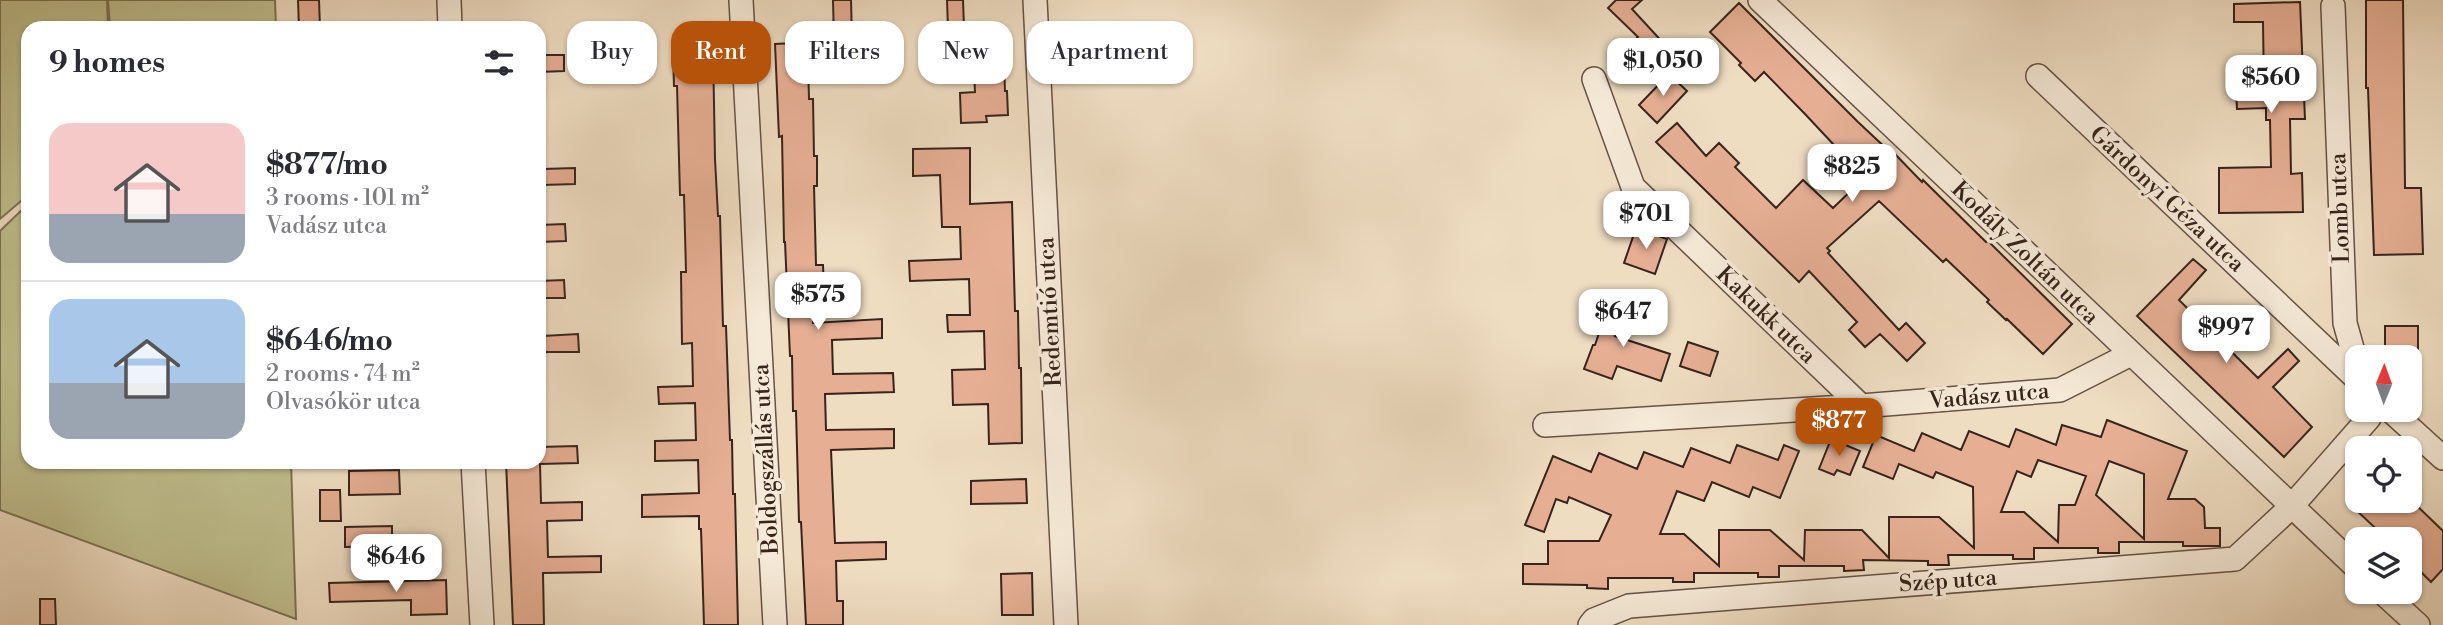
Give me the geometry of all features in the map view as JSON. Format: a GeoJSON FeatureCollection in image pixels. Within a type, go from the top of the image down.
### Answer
{"type":"FeatureCollection","features":[{"type":"Feature","properties":{"kind":"street"},"geometry":{"type":"LineString","coordinates":[[449,0],[450,21]]}},
{"type":"Feature","properties":{"kind":"street","name":"Boldogszállás utca"},"geometry":{"type":"LineString","coordinates":[[741,0],[775,625]]}},
{"type":"Feature","properties":{"kind":"street","name":"Redemtió utca"},"geometry":{"type":"LineString","coordinates":[[1035,0],[1066,625]]}},
{"type":"Feature","properties":{"kind":"street","name":"Kodály Zoltán utca"},"geometry":{"type":"LineString","coordinates":[[1760,0],[2345,557]]}},
{"type":"Feature","properties":{"kind":"street","name":"Lomb utca"},"geometry":{"type":"LineString","coordinates":[[2333,6],[2344,323],[2351,345]]}},
{"type":"Feature","properties":{"kind":"street","name":"Gárdonyi Géza utca"},"geometry":{"type":"LineString","coordinates":[[2038,76],[2345,368]]}},
{"type":"Feature","properties":{"kind":"street","name":"Kakukk utca"},"geometry":{"type":"LineString","coordinates":[[1594,79],[1633,187],[1861,406]]}},
{"type":"Feature","properties":{"kind":"street","name":"Vadász utca"},"geometry":{"type":"LineString","coordinates":[[1545,425],[1861,406],[2060,390],[2131,354]]}},
{"type":"Feature","properties":{"kind":"street"},"geometry":{"type":"LineString","coordinates":[[2291,507],[2365,422]]}},
{"type":"Feature","properties":{"kind":"street"},"geometry":{"type":"LineString","coordinates":[[2403,422],[2443,458]]}},
{"type":"Feature","properties":{"kind":"street"},"geometry":{"type":"LineString","coordinates":[[473,469],[482,625]]}},
{"type":"Feature","properties":{"kind":"street","name":"Szép utca"},"geometry":{"type":"LineString","coordinates":[[1590,625],[1594,620],[1629,606],[2235,559],[2291,507]]}},
{"type":"Feature","properties":{"kind":"street"},"geometry":{"type":"LineString","coordinates":[[2395,604],[2418,625]]}},
{"type":"Feature","properties":{"kind":"shaded area"},"geometry":{"type":"Polygon","coordinates":[[[0,0],[107,0],[108,21],[21,21],[21,201],[0,219],[0,0]]]}},
{"type":"Feature","properties":{"kind":"shaded area"},"geometry":{"type":"Polygon","coordinates":[[[108,0],[275,0],[276,21],[110,21],[108,0]]]}},
{"type":"Feature","properties":{"kind":"shaded area"},"geometry":{"type":"Polygon","coordinates":[[[21,211],[21,469],[291,469],[296,619],[0,510],[0,231],[21,211]]]}},
{"type":"Feature","properties":{"kind":"building"},"geometry":{"type":"Polygon","coordinates":[[[298,0],[319,0],[320,21],[299,21],[298,0]]]}},
{"type":"Feature","properties":{"kind":"building"},"geometry":{"type":"Polygon","coordinates":[[[833,0],[851,0],[852,21],[834,21],[833,0]]]}},
{"type":"Feature","properties":{"kind":"building"},"geometry":{"type":"Polygon","coordinates":[[[947,0],[963,0],[964,21],[948,21],[947,0]]]}},
{"type":"Feature","properties":{"kind":"building"},"geometry":{"type":"Polygon","coordinates":[[[1616,0],[1642,0],[1632,9],[1667,47],[1657,57],[1651,51],[1637,64],[1624,50],[1638,37],[1608,8],[1616,0]]]}},
{"type":"Feature","properties":{"kind":"building"},"geometry":{"type":"Polygon","coordinates":[[[2366,0],[2403,0],[2405,188],[2421,188],[2423,254],[2374,255],[2366,88],[2366,0]]]}},
{"type":"Feature","properties":{"kind":"building"},"geometry":{"type":"Polygon","coordinates":[[[2300,2],[2305,119],[2290,119],[2291,174],[2302,173],[2303,212],[2219,213],[2219,168],[2271,167],[2270,120],[2266,120],[2266,108],[2237,109],[2236,90],[2264,89],[2263,22],[2234,22],[2234,4],[2300,2]]]}},
{"type":"Feature","properties":{"kind":"building"},"geometry":{"type":"Polygon","coordinates":[[[1739,3],[1858,122],[1988,241],[2072,324],[2043,354],[1946,259],[1943,262],[1879,201],[1827,248],[1830,251],[1828,253],[1899,330],[1906,323],[1925,343],[1907,361],[1880,334],[1865,347],[1849,330],[1857,322],[1809,271],[1799,282],[1656,142],[1677,123],[1706,156],[1719,143],[1739,163],[1735,167],[1776,208],[1803,180],[1833,208],[1859,183],[1827,151],[1834,145],[1764,72],[1755,81],[1710,32],[1739,3]]]}},
{"type":"Feature","properties":{"kind":"building"},"geometry":{"type":"Polygon","coordinates":[[[785,43],[785,84],[809,84],[809,99],[813,99],[814,156],[817,156],[817,186],[814,186],[816,265],[823,265],[824,291],[812,292],[813,323],[882,319],[882,338],[832,340],[833,374],[893,373],[894,392],[825,394],[826,430],[894,429],[894,448],[831,450],[835,543],[886,542],[886,559],[836,561],[837,601],[843,601],[843,625],[806,625],[775,44],[785,43]]]}},
{"type":"Feature","properties":{"kind":"building"},"geometry":{"type":"Polygon","coordinates":[[[546,55],[564,55],[564,71],[546,72],[546,55]]]}},
{"type":"Feature","properties":{"kind":"building"},"geometry":{"type":"Polygon","coordinates":[[[1669,74],[1687,91],[1657,123],[1639,105],[1669,74]]]}},
{"type":"Feature","properties":{"kind":"building"},"geometry":{"type":"Polygon","coordinates":[[[714,84],[723,326],[726,326],[730,440],[735,494],[738,625],[704,625],[699,516],[642,517],[642,495],[699,493],[698,460],[655,461],[655,441],[696,440],[695,403],[659,404],[658,387],[693,386],[692,343],[682,344],[681,272],[686,272],[684,195],[680,195],[677,86],[674,86],[714,84]]]}},
{"type":"Feature","properties":{"kind":"building"},"geometry":{"type":"Polygon","coordinates":[[[975,84],[1005,84],[1008,115],[986,116],[987,122],[961,123],[960,93],[975,92],[975,84]]]}},
{"type":"Feature","properties":{"kind":"building"},"geometry":{"type":"Polygon","coordinates":[[[970,148],[970,204],[1012,202],[1015,311],[1018,311],[1021,368],[1022,443],[989,444],[988,404],[953,405],[952,370],[985,369],[984,331],[948,332],[947,315],[970,315],[969,279],[910,281],[909,261],[961,259],[960,227],[942,227],[940,175],[913,176],[913,149],[970,148]]]}},
{"type":"Feature","properties":{"kind":"building"},"geometry":{"type":"Polygon","coordinates":[[[575,168],[575,184],[546,185],[546,169],[575,168]]]}},
{"type":"Feature","properties":{"kind":"building"},"geometry":{"type":"Polygon","coordinates":[[[565,224],[566,241],[546,242],[546,225],[565,224]]]}},
{"type":"Feature","properties":{"kind":"building"},"geometry":{"type":"Polygon","coordinates":[[[1636,228],[1667,239],[1655,274],[1624,263],[1636,228]]]}},
{"type":"Feature","properties":{"kind":"building"},"geometry":{"type":"Polygon","coordinates":[[[2193,259],[2206,270],[2179,300],[2258,378],[2288,349],[2299,361],[2273,387],[2312,427],[2284,457],[2137,316],[2193,259]]]}},
{"type":"Feature","properties":{"kind":"building"},"geometry":{"type":"Polygon","coordinates":[[[564,280],[565,298],[546,298],[546,281],[564,280]]]}},
{"type":"Feature","properties":{"kind":"building"},"geometry":{"type":"Polygon","coordinates":[[[1612,294],[1628,300],[1615,336],[1670,354],[1661,381],[1617,366],[1612,379],[1584,369],[1612,294]]]}},
{"type":"Feature","properties":{"kind":"building"},"geometry":{"type":"Polygon","coordinates":[[[2385,326],[2418,326],[2418,345],[2385,345],[2385,326]]]}},
{"type":"Feature","properties":{"kind":"building"},"geometry":{"type":"Polygon","coordinates":[[[578,334],[579,352],[546,352],[546,336],[578,334]]]}},
{"type":"Feature","properties":{"kind":"building"},"geometry":{"type":"Polygon","coordinates":[[[1688,342],[1718,352],[1710,376],[1680,366],[1688,342]]]}},
{"type":"Feature","properties":{"kind":"building"},"geometry":{"type":"Polygon","coordinates":[[[2107,420],[2187,451],[2168,499],[2195,499],[2204,507],[2205,528],[2220,528],[2220,546],[2183,546],[2183,542],[2119,542],[2119,553],[2098,553],[2098,548],[2034,548],[2034,559],[2013,559],[2013,555],[1948,555],[1949,565],[1928,565],[1928,561],[1863,560],[1864,570],[1844,571],[1844,566],[1779,566],[1779,577],[1758,577],[1758,573],[1694,573],[1694,582],[1673,582],[1673,578],[1608,578],[1608,589],[1587,588],[1587,585],[1523,584],[1523,564],[1548,564],[1548,541],[1599,541],[1611,515],[1569,497],[1567,503],[1556,499],[1544,532],[1525,525],[1553,456],[1591,472],[1599,453],[1637,469],[1644,452],[1683,467],[1691,448],[1730,463],[1737,445],[1778,460],[1784,445],[1799,451],[1780,498],[1753,487],[1749,497],[1712,482],[1704,501],[1677,491],[1660,534],[1684,534],[1719,566],[1719,530],[1770,530],[1804,560],[1805,530],[1862,530],[1889,558],[1889,517],[1939,517],[1974,548],[1973,487],[1936,472],[1933,478],[1899,464],[1893,479],[1863,467],[1876,435],[1914,451],[1922,433],[1961,450],[1969,431],[2009,447],[2016,429],[2056,445],[2062,425],[2101,437],[2107,420]],[[2038,460],[2031,477],[2017,471],[2001,512],[2024,512],[2058,542],[2059,505],[2075,505],[2086,476],[2038,460]],[[2109,461],[2096,495],[2144,539],[2144,474],[2109,461]]]}},
{"type":"Feature","properties":{"kind":"building"},"geometry":{"type":"Polygon","coordinates":[[[1831,439],[1860,451],[1850,475],[1837,470],[1834,475],[1819,469],[1831,439]]]}},
{"type":"Feature","properties":{"kind":"building"},"geometry":{"type":"Polygon","coordinates":[[[577,446],[578,463],[546,464],[546,447],[577,446]]]}},
{"type":"Feature","properties":{"kind":"building"},"geometry":{"type":"Polygon","coordinates":[[[506,469],[540,469],[541,503],[582,502],[582,520],[547,521],[548,557],[601,556],[601,572],[543,573],[544,625],[513,625],[506,469]]]}},
{"type":"Feature","properties":{"kind":"building"},"geometry":{"type":"Polygon","coordinates":[[[399,470],[400,494],[349,495],[349,471],[399,470]]]}},
{"type":"Feature","properties":{"kind":"building"},"geometry":{"type":"Polygon","coordinates":[[[1026,479],[1027,503],[971,504],[971,481],[1026,479]]]}},
{"type":"Feature","properties":{"kind":"building"},"geometry":{"type":"Polygon","coordinates":[[[320,490],[340,490],[341,521],[320,521],[320,490]]]}},
{"type":"Feature","properties":{"kind":"building"},"geometry":{"type":"Polygon","coordinates":[[[2422,511],[2443,531],[2443,569],[2431,582],[2422,573],[2422,527],[2374,527],[2359,513],[2422,513],[2422,511]]]}},
{"type":"Feature","properties":{"kind":"building"},"geometry":{"type":"Polygon","coordinates":[[[392,526],[392,546],[345,547],[345,527],[392,526]]]}},
{"type":"Feature","properties":{"kind":"building"},"geometry":{"type":"Polygon","coordinates":[[[1032,573],[1033,615],[1002,615],[1001,574],[1032,573]]]}},
{"type":"Feature","properties":{"kind":"building"},"geometry":{"type":"Polygon","coordinates":[[[446,580],[447,614],[411,615],[411,600],[330,602],[329,583],[446,580]]]}},
{"type":"Feature","properties":{"kind":"building"},"geometry":{"type":"Polygon","coordinates":[[[40,599],[55,599],[56,625],[40,625],[40,599]]]}}]}
